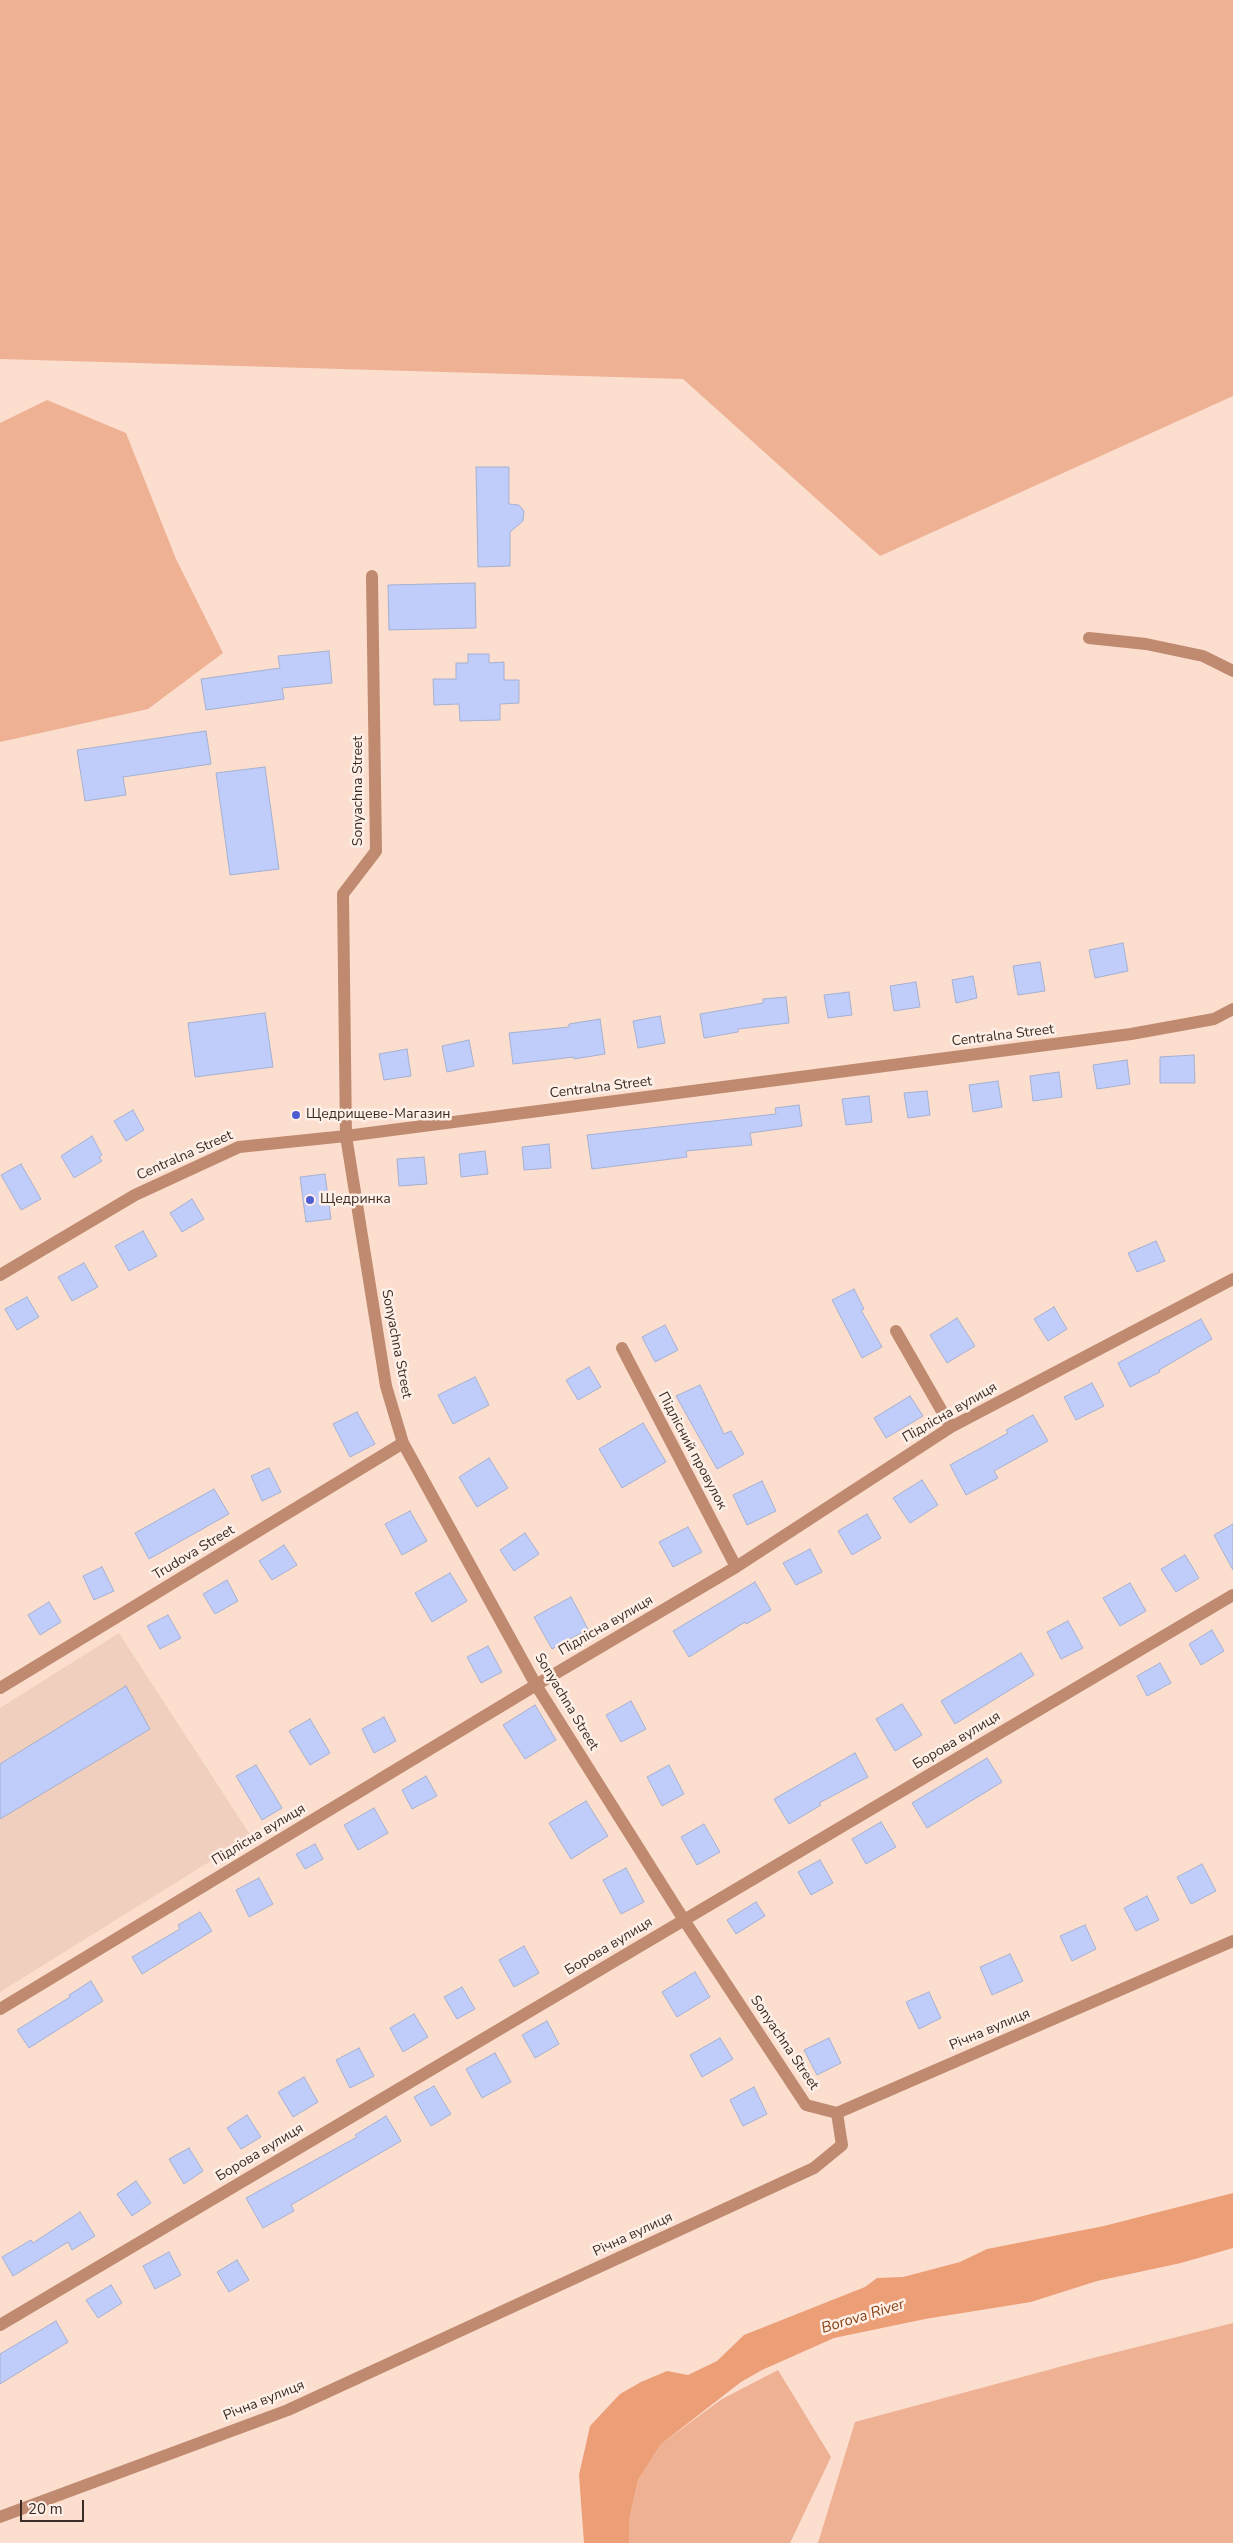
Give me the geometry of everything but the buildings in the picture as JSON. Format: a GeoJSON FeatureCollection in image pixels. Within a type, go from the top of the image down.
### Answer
{"type":"FeatureCollection","features":[{"type":"Feature","properties":{"kind":"street","name":"Sonyachna Street"},"geometry":{"type":"LineString","coordinates":[[372,576],[376,851],[343,894],[346,1136],[386,1386],[403,1443],[536,1685],[684,1920],[806,2105],[837,2113]]}},
{"type":"Feature","properties":{"kind":"street"},"geometry":{"type":"LineString","coordinates":[[1089,638],[1146,644],[1202,656],[1233,671]]}},
{"type":"Feature","properties":{"kind":"street","name":"Centralna Street"},"geometry":{"type":"LineString","coordinates":[[0,1275],[135,1195],[239,1147],[346,1136],[1131,1034],[1214,1019],[1233,1010]]}},
{"type":"Feature","properties":{"kind":"street","name":"Підлісна вулиця"},"geometry":{"type":"LineString","coordinates":[[0,2009],[536,1685],[736,1567],[951,1426],[1233,1280]]}},
{"type":"Feature","properties":{"kind":"street"},"geometry":{"type":"LineString","coordinates":[[896,1331],[951,1426]]}},
{"type":"Feature","properties":{"kind":"street","name":"Підлісний провулок"},"geometry":{"type":"LineString","coordinates":[[622,1348],[736,1567]]}},
{"type":"Feature","properties":{"kind":"street","name":"Trudova Street"},"geometry":{"type":"LineString","coordinates":[[0,1688],[403,1443]]}},
{"type":"Feature","properties":{"kind":"street","name":"Борова вулиця"},"geometry":{"type":"LineString","coordinates":[[0,2325],[1233,1595]]}},
{"type":"Feature","properties":{"kind":"street","name":"Річна вулиця"},"geometry":{"type":"LineString","coordinates":[[0,2516],[288,2410],[814,2168],[842,2144],[837,2113],[1233,1941]]}},
{"type":"Feature","properties":{"kind":"shaded area"},"geometry":{"type":"Polygon","coordinates":[[[0,0],[1233,0],[1233,396],[880,556],[683,379],[0,359],[0,0]]]}},
{"type":"Feature","properties":{"kind":"shaded area"},"geometry":{"type":"Polygon","coordinates":[[[47,400],[126,433],[176,559],[223,653],[148,709],[0,742],[0,423],[47,400]]]}},
{"type":"Feature","properties":{"kind":"shaded area"},"geometry":{"type":"Polygon","coordinates":[[[119,1633],[251,1836],[0,1992],[0,1708],[119,1633]]]}},
{"type":"Feature","properties":{"kind":"shaded area"},"geometry":{"type":"Polygon","coordinates":[[[1233,2323],[1233,2543],[818,2543],[855,2422],[1085,2360],[1233,2323]]]}},
{"type":"Feature","properties":{"kind":"shaded area"},"geometry":{"type":"Polygon","coordinates":[[[778,2370],[831,2457],[790,2543],[629,2543],[629,2521],[638,2480],[661,2444],[722,2399],[778,2370]]]}},
{"type":"Feature","properties":{"kind":"water","name":"Borova River"},"geometry":{"type":"Polygon","coordinates":[[[1233,2193],[1233,2248],[1181,2263],[1097,2281],[1031,2302],[925,2319],[834,2338],[762,2370],[741,2382],[661,2444],[638,2480],[629,2521],[629,2543],[584,2543],[579,2475],[590,2426],[620,2394],[641,2382],[667,2371],[688,2375],[717,2361],[744,2335],[865,2287],[877,2278],[903,2277],[960,2262],[987,2249],[1104,2226],[1233,2193]]]}},
{"type":"Feature","properties":{"kind":"place","name":"Щедрищеве-Магазин"},"geometry":{"type":"Point","coordinates":[296,1115]}},
{"type":"Feature","properties":{"kind":"place","name":"Щедринка"},"geometry":{"type":"Point","coordinates":[310,1200]}}]}
